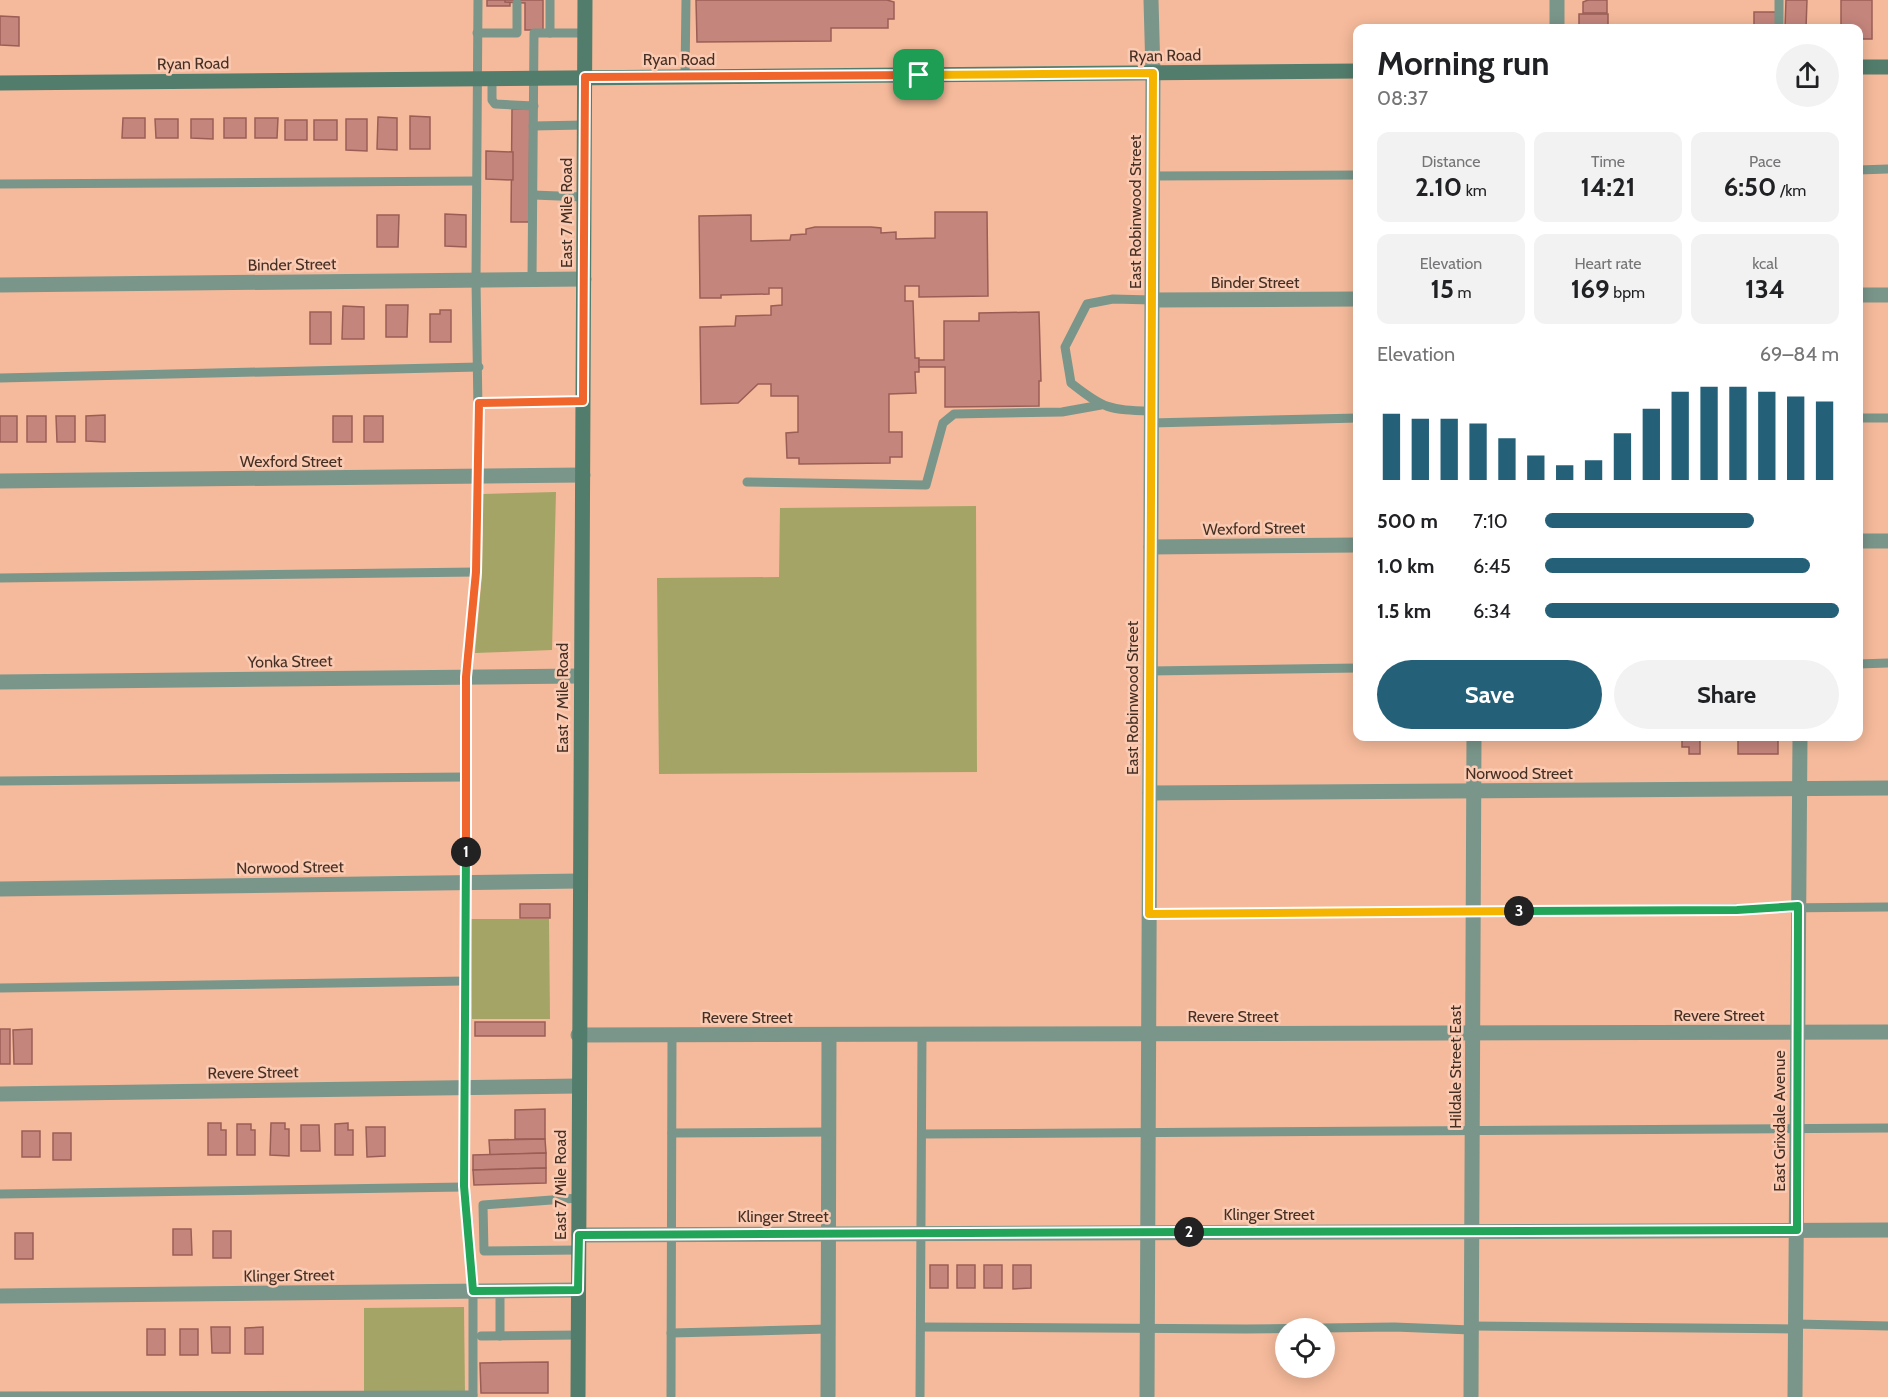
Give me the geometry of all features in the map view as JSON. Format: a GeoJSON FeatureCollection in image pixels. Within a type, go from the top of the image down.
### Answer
{"type":"FeatureCollection","features":[{"type":"Feature","properties":{"kind":"street","name":"East 7 Mile Road"},"geometry":{"type":"LineString","coordinates":[[578,1397],[578,1035],[585,0]]}},
{"type":"Feature","properties":{"kind":"street","name":"East Robinwood Street"},"geometry":{"type":"LineString","coordinates":[[1147,1397],[1153,176],[1151,0]]}},
{"type":"Feature","properties":{"kind":"street"},"geometry":{"type":"LineString","coordinates":[[1557,0],[1557,24]]}},
{"type":"Feature","properties":{"kind":"street"},"geometry":{"type":"LineString","coordinates":[[1863,67],[1888,67]]}},
{"type":"Feature","properties":{"kind":"street","name":"Ryan Road"},"geometry":{"type":"LineString","coordinates":[[0,83],[1353,71]]}},
{"type":"Feature","properties":{"kind":"street","name":"Binder Street"},"geometry":{"type":"LineString","coordinates":[[0,285],[584,279]]}},
{"type":"Feature","properties":{"kind":"street"},"geometry":{"type":"LineString","coordinates":[[1863,296],[1888,295]]}},
{"type":"Feature","properties":{"kind":"street","name":"Binder Street"},"geometry":{"type":"LineString","coordinates":[[1152,300],[1353,299]]}},
{"type":"Feature","properties":{"kind":"street","name":"Wexford Street"},"geometry":{"type":"LineString","coordinates":[[0,481],[583,475]]}},
{"type":"Feature","properties":{"kind":"street"},"geometry":{"type":"LineString","coordinates":[[1863,541],[1888,541]]}},
{"type":"Feature","properties":{"kind":"street","name":"Wexford Street"},"geometry":{"type":"LineString","coordinates":[[1151,547],[1353,545]]}},
{"type":"Feature","properties":{"kind":"street","name":"Yonka Street"},"geometry":{"type":"LineString","coordinates":[[0,682],[580,676]]}},
{"type":"Feature","properties":{"kind":"street","name":"Hildale Street East"},"geometry":{"type":"LineString","coordinates":[[1471,1397],[1474,741]]}},
{"type":"Feature","properties":{"kind":"street","name":"East Grixdale Avenue"},"geometry":{"type":"LineString","coordinates":[[1795,1397],[1800,741]]}},
{"type":"Feature","properties":{"kind":"street","name":"Norwood Street"},"geometry":{"type":"LineString","coordinates":[[1150,793],[1888,788]]}},
{"type":"Feature","properties":{"kind":"street","name":"Norwood Street"},"geometry":{"type":"LineString","coordinates":[[0,889],[580,881]]}},
{"type":"Feature","properties":{"kind":"street","name":"Revere Street"},"geometry":{"type":"LineString","coordinates":[[578,1035],[1888,1032]]}},
{"type":"Feature","properties":{"kind":"street"},"geometry":{"type":"LineString","coordinates":[[828,1397],[829,1035]]}},
{"type":"Feature","properties":{"kind":"street","name":"Revere Street"},"geometry":{"type":"LineString","coordinates":[[0,1094],[578,1086]]}},
{"type":"Feature","properties":{"kind":"street","name":"Klinger Street"},"geometry":{"type":"LineString","coordinates":[[578,1242],[671,1234],[1888,1230]]}},
{"type":"Feature","properties":{"kind":"street","name":"Klinger Street"},"geometry":{"type":"LineString","coordinates":[[0,1296],[578,1290]]}},
{"type":"Feature","properties":{"kind":"lane"},"geometry":{"type":"LineString","coordinates":[[478,0],[477,33],[484,78],[492,100],[495,104],[534,106]]}},
{"type":"Feature","properties":{"kind":"lane"},"geometry":{"type":"LineString","coordinates":[[550,0],[546,13],[550,33]]}},
{"type":"Feature","properties":{"kind":"lane"},"geometry":{"type":"LineString","coordinates":[[685,77],[686,0]]}},
{"type":"Feature","properties":{"kind":"lane"},"geometry":{"type":"LineString","coordinates":[[1779,0],[1779,24]]}},
{"type":"Feature","properties":{"kind":"lane"},"geometry":{"type":"LineString","coordinates":[[517,3],[521,13],[517,33]]}},
{"type":"Feature","properties":{"kind":"lane"},"geometry":{"type":"LineString","coordinates":[[477,33],[585,33]]}},
{"type":"Feature","properties":{"kind":"lane"},"geometry":{"type":"LineString","coordinates":[[532,280],[534,33]]}},
{"type":"Feature","properties":{"kind":"lane"},"geometry":{"type":"LineString","coordinates":[[0,1396],[473,1396],[473,1291],[464,1186],[466,677],[476,572],[479,477],[477,181],[484,78]]}},
{"type":"Feature","properties":{"kind":"lane"},"geometry":{"type":"LineString","coordinates":[[533,126],[584,125]]}},
{"type":"Feature","properties":{"kind":"lane"},"geometry":{"type":"LineString","coordinates":[[1863,170],[1888,170]]}},
{"type":"Feature","properties":{"kind":"lane"},"geometry":{"type":"LineString","coordinates":[[1153,176],[1353,175]]}},
{"type":"Feature","properties":{"kind":"lane"},"geometry":{"type":"LineString","coordinates":[[0,184],[477,181]]}},
{"type":"Feature","properties":{"kind":"lane"},"geometry":{"type":"LineString","coordinates":[[533,195],[584,197]]}},
{"type":"Feature","properties":{"kind":"lane"},"geometry":{"type":"LineString","coordinates":[[1152,300],[1113,299],[1087,304],[1076,322],[1065,347],[1071,383],[1101,405],[1113,410],[1151,417],[1353,418]]}},
{"type":"Feature","properties":{"kind":"lane"},"geometry":{"type":"LineString","coordinates":[[0,378],[479,367]]}},
{"type":"Feature","properties":{"kind":"lane"},"geometry":{"type":"LineString","coordinates":[[479,403],[583,401]]}},
{"type":"Feature","properties":{"kind":"lane"},"geometry":{"type":"LineString","coordinates":[[747,482],[926,485],[942,423],[954,414],[1062,412],[1101,405]]}},
{"type":"Feature","properties":{"kind":"lane"},"geometry":{"type":"LineString","coordinates":[[1863,418],[1888,418]]}},
{"type":"Feature","properties":{"kind":"lane"},"geometry":{"type":"LineString","coordinates":[[0,578],[476,572]]}},
{"type":"Feature","properties":{"kind":"lane"},"geometry":{"type":"LineString","coordinates":[[1863,664],[1888,663]]}},
{"type":"Feature","properties":{"kind":"lane"},"geometry":{"type":"LineString","coordinates":[[1150,671],[1353,668]]}},
{"type":"Feature","properties":{"kind":"lane"},"geometry":{"type":"LineString","coordinates":[[0,781],[466,777]]}},
{"type":"Feature","properties":{"kind":"lane"},"geometry":{"type":"LineString","coordinates":[[1149,914],[1737,910],[1798,906],[1888,907]]}},
{"type":"Feature","properties":{"kind":"lane"},"geometry":{"type":"LineString","coordinates":[[0,988],[465,981]]}},
{"type":"Feature","properties":{"kind":"lane"},"geometry":{"type":"LineString","coordinates":[[671,1397],[672,1035]]}},
{"type":"Feature","properties":{"kind":"lane"},"geometry":{"type":"LineString","coordinates":[[920,1397],[922,1035]]}},
{"type":"Feature","properties":{"kind":"lane"},"geometry":{"type":"LineString","coordinates":[[922,1134],[1888,1128]]}},
{"type":"Feature","properties":{"kind":"lane"},"geometry":{"type":"LineString","coordinates":[[672,1133],[828,1132]]}},
{"type":"Feature","properties":{"kind":"lane"},"geometry":{"type":"LineString","coordinates":[[0,1194],[464,1186]]}},
{"type":"Feature","properties":{"kind":"lane"},"geometry":{"type":"LineString","coordinates":[[578,1198],[483,1205],[484,1251],[578,1242]]}},
{"type":"Feature","properties":{"kind":"lane"},"geometry":{"type":"LineString","coordinates":[[500,1291],[500,1336]]}},
{"type":"Feature","properties":{"kind":"lane"},"geometry":{"type":"LineString","coordinates":[[921,1326],[1147,1328],[1888,1326]]}},
{"type":"Feature","properties":{"kind":"lane"},"geometry":{"type":"LineString","coordinates":[[671,1333],[828,1329]]}},
{"type":"Feature","properties":{"kind":"lane"},"geometry":{"type":"LineString","coordinates":[[481,1336],[578,1335]]}},
{"type":"Feature","properties":{"kind":"shaded area"},"geometry":{"type":"Polygon","coordinates":[[[556,492],[552,650],[475,653],[482,575],[483,494],[556,492]]]}},
{"type":"Feature","properties":{"kind":"shaded area"},"geometry":{"type":"Polygon","coordinates":[[[976,506],[977,772],[659,774],[657,578],[779,577],[780,508],[976,506]]]}},
{"type":"Feature","properties":{"kind":"shaded area"},"geometry":{"type":"Polygon","coordinates":[[[471,919],[549,919],[550,1019],[472,1019],[471,919]]]}},
{"type":"Feature","properties":{"kind":"shaded area"},"geometry":{"type":"Polygon","coordinates":[[[464,1307],[465,1395],[364,1395],[364,1308],[464,1307]]]}},
{"type":"Feature","properties":{"kind":"building"},"geometry":{"type":"Polygon","coordinates":[[[487,0],[510,0],[510,6],[487,6],[487,0]]]}},
{"type":"Feature","properties":{"kind":"building"},"geometry":{"type":"Polygon","coordinates":[[[505,0],[543,0],[543,30],[525,30],[525,3],[505,2],[505,0]]]}},
{"type":"Feature","properties":{"kind":"building"},"geometry":{"type":"Polygon","coordinates":[[[696,0],[887,0],[894,2],[894,19],[888,19],[888,28],[831,28],[831,41],[697,42],[696,0]]]}},
{"type":"Feature","properties":{"kind":"building"},"geometry":{"type":"Polygon","coordinates":[[[1607,0],[1607,13],[1583,13],[1583,2],[1607,0]]]}},
{"type":"Feature","properties":{"kind":"building"},"geometry":{"type":"Polygon","coordinates":[[[1786,0],[1807,0],[1806,24],[1785,24],[1786,0]]]}},
{"type":"Feature","properties":{"kind":"building"},"geometry":{"type":"Polygon","coordinates":[[[1841,0],[1872,0],[1872,39],[1863,39],[1863,24],[1841,24],[1841,0]]]}},
{"type":"Feature","properties":{"kind":"building"},"geometry":{"type":"Polygon","coordinates":[[[1754,12],[1776,12],[1776,24],[1754,24],[1754,12]]]}},
{"type":"Feature","properties":{"kind":"building"},"geometry":{"type":"Polygon","coordinates":[[[1579,14],[1608,14],[1608,24],[1579,24],[1579,14]]]}},
{"type":"Feature","properties":{"kind":"building"},"geometry":{"type":"Polygon","coordinates":[[[0,16],[19,17],[19,46],[0,45],[0,16]]]}},
{"type":"Feature","properties":{"kind":"building"},"geometry":{"type":"Polygon","coordinates":[[[512,109],[530,109],[529,222],[511,222],[512,109]]]}},
{"type":"Feature","properties":{"kind":"building"},"geometry":{"type":"Polygon","coordinates":[[[410,116],[430,117],[430,149],[410,149],[410,116]]]}},
{"type":"Feature","properties":{"kind":"building"},"geometry":{"type":"Polygon","coordinates":[[[378,117],[397,118],[397,150],[377,149],[378,117]]]}},
{"type":"Feature","properties":{"kind":"building"},"geometry":{"type":"Polygon","coordinates":[[[123,118],[145,118],[145,138],[122,138],[123,118]]]}},
{"type":"Feature","properties":{"kind":"building"},"geometry":{"type":"Polygon","coordinates":[[[224,118],[246,118],[246,138],[224,138],[224,118]]]}},
{"type":"Feature","properties":{"kind":"building"},"geometry":{"type":"Polygon","coordinates":[[[255,118],[278,118],[277,138],[255,138],[255,118]]]}},
{"type":"Feature","properties":{"kind":"building"},"geometry":{"type":"Polygon","coordinates":[[[155,119],[178,119],[178,138],[156,138],[155,119]]]}},
{"type":"Feature","properties":{"kind":"building"},"geometry":{"type":"Polygon","coordinates":[[[191,119],[213,119],[213,139],[191,138],[191,119]]]}},
{"type":"Feature","properties":{"kind":"building"},"geometry":{"type":"Polygon","coordinates":[[[346,119],[367,119],[367,151],[346,150],[346,119]]]}},
{"type":"Feature","properties":{"kind":"building"},"geometry":{"type":"Polygon","coordinates":[[[285,120],[307,120],[307,140],[285,140],[285,120]]]}},
{"type":"Feature","properties":{"kind":"building"},"geometry":{"type":"Polygon","coordinates":[[[314,120],[337,120],[337,140],[314,140],[314,120]]]}},
{"type":"Feature","properties":{"kind":"building"},"geometry":{"type":"Polygon","coordinates":[[[486,151],[513,152],[513,180],[486,179],[486,151]]]}},
{"type":"Feature","properties":{"kind":"building"},"geometry":{"type":"Polygon","coordinates":[[[935,212],[987,212],[988,296],[919,297],[919,286],[905,286],[905,301],[913,301],[915,358],[919,358],[919,372],[915,372],[916,393],[889,394],[889,432],[902,432],[902,457],[890,457],[890,463],[799,464],[799,458],[787,458],[786,433],[798,432],[798,396],[771,396],[771,384],[758,384],[738,403],[701,404],[700,327],[735,326],[736,316],[771,315],[771,306],[782,305],[782,288],[769,288],[769,294],[700,298],[699,216],[751,215],[751,241],[790,240],[791,235],[806,234],[806,229],[815,227],[881,228],[881,233],[896,232],[896,239],[935,238],[935,212]]]}},
{"type":"Feature","properties":{"kind":"building"},"geometry":{"type":"Polygon","coordinates":[[[445,214],[466,215],[466,247],[445,246],[445,214]]]}},
{"type":"Feature","properties":{"kind":"building"},"geometry":{"type":"Polygon","coordinates":[[[377,215],[399,215],[398,247],[377,247],[377,215]]]}},
{"type":"Feature","properties":{"kind":"building"},"geometry":{"type":"Polygon","coordinates":[[[386,305],[408,305],[407,337],[386,337],[386,305]]]}},
{"type":"Feature","properties":{"kind":"building"},"geometry":{"type":"Polygon","coordinates":[[[343,306],[364,307],[364,339],[342,339],[343,306]]]}},
{"type":"Feature","properties":{"kind":"building"},"geometry":{"type":"Polygon","coordinates":[[[440,310],[451,310],[451,342],[430,342],[430,314],[440,314],[440,310]]]}},
{"type":"Feature","properties":{"kind":"building"},"geometry":{"type":"Polygon","coordinates":[[[310,312],[331,312],[331,344],[310,344],[310,312]]]}},
{"type":"Feature","properties":{"kind":"building"},"geometry":{"type":"Polygon","coordinates":[[[1039,312],[1041,381],[1039,381],[1039,406],[945,407],[945,367],[919,367],[919,360],[944,360],[944,321],[979,321],[979,313],[1039,312]]]}},
{"type":"Feature","properties":{"kind":"building"},"geometry":{"type":"Polygon","coordinates":[[[105,415],[105,442],[86,441],[86,416],[105,415]]]}},
{"type":"Feature","properties":{"kind":"building"},"geometry":{"type":"Polygon","coordinates":[[[0,416],[17,416],[17,442],[0,442],[0,416]]]}},
{"type":"Feature","properties":{"kind":"building"},"geometry":{"type":"Polygon","coordinates":[[[27,416],[46,416],[46,442],[27,442],[27,416]]]}},
{"type":"Feature","properties":{"kind":"building"},"geometry":{"type":"Polygon","coordinates":[[[56,416],[75,416],[75,442],[57,442],[56,416]]]}},
{"type":"Feature","properties":{"kind":"building"},"geometry":{"type":"Polygon","coordinates":[[[333,416],[352,416],[352,442],[333,442],[333,416]]]}},
{"type":"Feature","properties":{"kind":"building"},"geometry":{"type":"Polygon","coordinates":[[[364,416],[383,416],[383,442],[364,442],[364,416]]]}},
{"type":"Feature","properties":{"kind":"building"},"geometry":{"type":"Polygon","coordinates":[[[1682,741],[1700,741],[1700,754],[1689,754],[1689,747],[1682,747],[1682,741]]]}},
{"type":"Feature","properties":{"kind":"building"},"geometry":{"type":"Polygon","coordinates":[[[1738,741],[1778,741],[1778,754],[1738,754],[1738,741]]]}},
{"type":"Feature","properties":{"kind":"building"},"geometry":{"type":"Polygon","coordinates":[[[520,904],[550,904],[550,918],[520,918],[520,904]]]}},
{"type":"Feature","properties":{"kind":"building"},"geometry":{"type":"Polygon","coordinates":[[[475,1022],[545,1022],[545,1036],[475,1036],[475,1022]]]}},
{"type":"Feature","properties":{"kind":"building"},"geometry":{"type":"Polygon","coordinates":[[[0,1029],[10,1029],[10,1064],[0,1064],[0,1029]]]}},
{"type":"Feature","properties":{"kind":"building"},"geometry":{"type":"Polygon","coordinates":[[[32,1029],[32,1064],[14,1064],[13,1030],[32,1029]]]}},
{"type":"Feature","properties":{"kind":"building"},"geometry":{"type":"Polygon","coordinates":[[[545,1109],[545,1139],[515,1139],[515,1110],[545,1109]]]}},
{"type":"Feature","properties":{"kind":"building"},"geometry":{"type":"Polygon","coordinates":[[[208,1123],[221,1123],[221,1130],[226,1130],[226,1155],[208,1155],[208,1123]]]}},
{"type":"Feature","properties":{"kind":"building"},"geometry":{"type":"Polygon","coordinates":[[[271,1123],[285,1123],[285,1129],[289,1129],[289,1156],[270,1155],[271,1123]]]}},
{"type":"Feature","properties":{"kind":"building"},"geometry":{"type":"Polygon","coordinates":[[[348,1123],[348,1130],[353,1130],[353,1155],[335,1155],[335,1124],[348,1123]]]}},
{"type":"Feature","properties":{"kind":"building"},"geometry":{"type":"Polygon","coordinates":[[[237,1124],[251,1124],[251,1130],[255,1130],[255,1155],[237,1155],[237,1124]]]}},
{"type":"Feature","properties":{"kind":"building"},"geometry":{"type":"Polygon","coordinates":[[[301,1125],[319,1125],[320,1151],[301,1151],[301,1125]]]}},
{"type":"Feature","properties":{"kind":"building"},"geometry":{"type":"Polygon","coordinates":[[[366,1127],[385,1127],[385,1156],[367,1157],[366,1127]]]}},
{"type":"Feature","properties":{"kind":"building"},"geometry":{"type":"Polygon","coordinates":[[[22,1131],[40,1131],[40,1157],[22,1157],[22,1131]]]}},
{"type":"Feature","properties":{"kind":"building"},"geometry":{"type":"Polygon","coordinates":[[[53,1133],[71,1133],[71,1160],[53,1160],[53,1133]]]}},
{"type":"Feature","properties":{"kind":"building"},"geometry":{"type":"Polygon","coordinates":[[[545,1139],[546,1153],[490,1155],[489,1140],[545,1139]]]}},
{"type":"Feature","properties":{"kind":"building"},"geometry":{"type":"Polygon","coordinates":[[[546,1153],[546,1168],[473,1170],[473,1155],[546,1153]]]}},
{"type":"Feature","properties":{"kind":"building"},"geometry":{"type":"Polygon","coordinates":[[[546,1168],[546,1183],[474,1185],[473,1170],[546,1168]]]}},
{"type":"Feature","properties":{"kind":"building"},"geometry":{"type":"Polygon","coordinates":[[[173,1229],[191,1229],[192,1255],[173,1255],[173,1229]]]}},
{"type":"Feature","properties":{"kind":"building"},"geometry":{"type":"Polygon","coordinates":[[[213,1231],[231,1231],[231,1258],[213,1258],[213,1231]]]}},
{"type":"Feature","properties":{"kind":"building"},"geometry":{"type":"Polygon","coordinates":[[[15,1233],[33,1233],[33,1259],[15,1259],[15,1233]]]}},
{"type":"Feature","properties":{"kind":"building"},"geometry":{"type":"Polygon","coordinates":[[[930,1265],[948,1265],[948,1288],[930,1288],[930,1265]]]}},
{"type":"Feature","properties":{"kind":"building"},"geometry":{"type":"Polygon","coordinates":[[[957,1265],[975,1265],[975,1288],[957,1288],[957,1265]]]}},
{"type":"Feature","properties":{"kind":"building"},"geometry":{"type":"Polygon","coordinates":[[[984,1265],[1002,1265],[1002,1288],[984,1288],[984,1265]]]}},
{"type":"Feature","properties":{"kind":"building"},"geometry":{"type":"Polygon","coordinates":[[[1013,1265],[1031,1265],[1031,1288],[1013,1289],[1013,1265]]]}},
{"type":"Feature","properties":{"kind":"building"},"geometry":{"type":"Polygon","coordinates":[[[211,1327],[230,1327],[230,1353],[212,1353],[211,1327]]]}},
{"type":"Feature","properties":{"kind":"building"},"geometry":{"type":"Polygon","coordinates":[[[263,1327],[263,1354],[245,1354],[245,1328],[263,1327]]]}},
{"type":"Feature","properties":{"kind":"building"},"geometry":{"type":"Polygon","coordinates":[[[147,1329],[165,1329],[165,1355],[147,1355],[147,1329]]]}},
{"type":"Feature","properties":{"kind":"building"},"geometry":{"type":"Polygon","coordinates":[[[180,1329],[198,1329],[198,1355],[180,1355],[180,1329]]]}},
{"type":"Feature","properties":{"kind":"building"},"geometry":{"type":"Polygon","coordinates":[[[548,1362],[548,1393],[481,1393],[480,1363],[548,1362]]]}},
{"type":"Feature","properties":{"kind":"route"},"geometry":{"type":"LineString","coordinates":[[1153,73],[1149,914],[1737,910],[1798,906],[1797,1230],[579,1235],[578,1290],[473,1291],[464,1186],[466,677],[476,572],[479,403],[583,401],[585,77],[919,75],[1153,73]]}}]}
